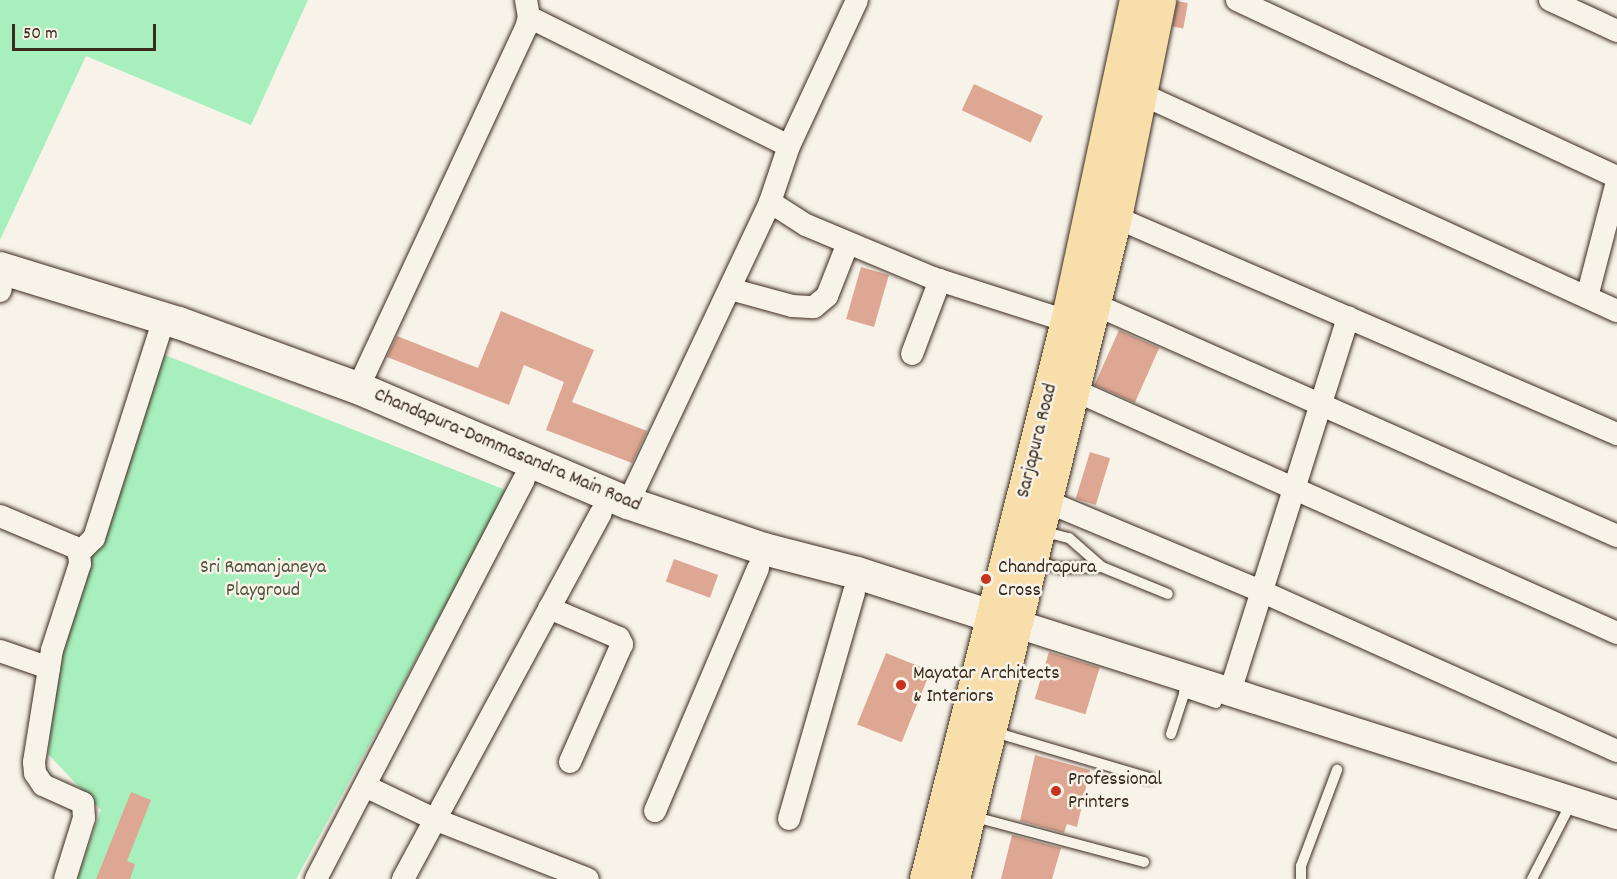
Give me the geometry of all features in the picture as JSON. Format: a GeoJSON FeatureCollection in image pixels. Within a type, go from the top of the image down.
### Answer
{"type":"FeatureCollection","features":[{"type":"Feature","properties":{"kind":"main road","name":"Sarjapura Road"},"geometry":{"type":"LineString","coordinates":[[952,879],[989,730],[1003,631],[1136,0]]}},
{"type":"Feature","properties":{"kind":"main road","name":"Sarjapura Road"},"geometry":{"type":"LineString","coordinates":[[926,879],[1003,631],[1041,531],[1115,217],[1159,0]]}},
{"type":"Feature","properties":{"kind":"main road","name":"Chandapura-Dommasandra Main Road"},"geometry":{"type":"LineString","coordinates":[[0,284],[162,326],[358,388],[615,508],[758,568],[1003,631]]}},
{"type":"Feature","properties":{"kind":"main road","name":"Chandapura-Dommasandra Main Road"},"geometry":{"type":"LineString","coordinates":[[162,326],[384,418],[524,480],[615,508],[857,573],[1003,631]]}},
{"type":"Feature","properties":{"kind":"street"},"geometry":{"type":"LineString","coordinates":[[403,879],[549,608],[615,508],[729,289],[770,202],[789,146],[857,0]]}},
{"type":"Feature","properties":{"kind":"street"},"geometry":{"type":"LineString","coordinates":[[1237,0],[1617,177]]}},
{"type":"Feature","properties":{"kind":"street"},"geometry":{"type":"LineString","coordinates":[[1550,0],[1617,31]]}},
{"type":"Feature","properties":{"kind":"street"},"geometry":{"type":"LineString","coordinates":[[358,388],[528,8],[789,146]]}},
{"type":"Feature","properties":{"kind":"street"},"geometry":{"type":"LineString","coordinates":[[1139,93],[1617,311]]}},
{"type":"Feature","properties":{"kind":"street"},"geometry":{"type":"LineString","coordinates":[[1587,297],[1617,182]]}},
{"type":"Feature","properties":{"kind":"street"},"geometry":{"type":"LineString","coordinates":[[770,202],[806,225],[940,280],[1067,321]]}},
{"type":"Feature","properties":{"kind":"street"},"geometry":{"type":"LineString","coordinates":[[1115,217],[1617,434]]}},
{"type":"Feature","properties":{"kind":"street"},"geometry":{"type":"LineString","coordinates":[[729,289],[792,306],[814,307],[827,296],[848,243]]}},
{"type":"Feature","properties":{"kind":"street"},"geometry":{"type":"LineString","coordinates":[[912,354],[940,280]]}},
{"type":"Feature","properties":{"kind":"street"},"geometry":{"type":"LineString","coordinates":[[1094,304],[1617,536]]}},
{"type":"Feature","properties":{"kind":"street"},"geometry":{"type":"LineString","coordinates":[[1223,698],[1263,592],[1323,406],[1348,316]]}},
{"type":"Feature","properties":{"kind":"street"},"geometry":{"type":"LineString","coordinates":[[79,554],[94,538],[162,326]]}},
{"type":"Feature","properties":{"kind":"street"},"geometry":{"type":"LineString","coordinates":[[1074,390],[1295,491],[1617,633]]}},
{"type":"Feature","properties":{"kind":"street"},"geometry":{"type":"LineString","coordinates":[[316,879],[367,787],[524,480]]}},
{"type":"Feature","properties":{"kind":"street"},"geometry":{"type":"LineString","coordinates":[[0,516],[74,547],[79,554],[80,564],[49,668],[35,773],[43,785],[81,801],[85,810],[65,879]]}},
{"type":"Feature","properties":{"kind":"street"},"geometry":{"type":"LineString","coordinates":[[1041,531],[1263,592],[1617,752]]}},
{"type":"Feature","properties":{"kind":"street"},"geometry":{"type":"LineString","coordinates":[[655,811],[758,568]]}},
{"type":"Feature","properties":{"kind":"street"},"geometry":{"type":"LineString","coordinates":[[789,819],[854,592]]}},
{"type":"Feature","properties":{"kind":"street"},"geometry":{"type":"LineString","coordinates":[[549,608],[619,638],[622,644],[570,762]]}},
{"type":"Feature","properties":{"kind":"street"},"geometry":{"type":"LineString","coordinates":[[1003,631],[1617,815]]}},
{"type":"Feature","properties":{"kind":"street"},"geometry":{"type":"LineString","coordinates":[[0,651],[49,668]]}},
{"type":"Feature","properties":{"kind":"street"},"geometry":{"type":"LineString","coordinates":[[367,787],[434,819],[588,879]]}},
{"type":"Feature","properties":{"kind":"lane"},"geometry":{"type":"LineString","coordinates":[[1041,531],[1061,568],[1102,567]]}},
{"type":"Feature","properties":{"kind":"lane"},"geometry":{"type":"LineString","coordinates":[[1041,531],[1069,538],[1102,567],[1168,594]]}},
{"type":"Feature","properties":{"kind":"lane"},"geometry":{"type":"LineString","coordinates":[[1171,734],[1186,686]]}},
{"type":"Feature","properties":{"kind":"lane"},"geometry":{"type":"LineString","coordinates":[[989,730],[1149,778]]}},
{"type":"Feature","properties":{"kind":"lane"},"geometry":{"type":"LineString","coordinates":[[1301,879],[1301,866],[1337,770]]}},
{"type":"Feature","properties":{"kind":"lane"},"geometry":{"type":"LineString","coordinates":[[1532,879],[1571,803]]}},
{"type":"Feature","properties":{"kind":"lane"},"geometry":{"type":"LineString","coordinates":[[968,815],[1144,862]]}},
{"type":"Feature","properties":{"kind":"green space"},"geometry":{"type":"Polygon","coordinates":[[[0,0],[308,0],[251,125],[86,56],[0,240],[0,0]]]}},
{"type":"Feature","properties":{"kind":"green space","name":"Sri Ramanjaneya Playgroud"},"geometry":{"type":"Polygon","coordinates":[[[160,353],[508,491],[296,879],[77,879],[101,810],[48,754],[63,635],[160,353]]]}},
{"type":"Feature","properties":{"kind":"building"},"geometry":{"type":"Polygon","coordinates":[[[1177,1],[1188,3],[1183,29],[1172,27],[1177,1]]]}},
{"type":"Feature","properties":{"kind":"building"},"geometry":{"type":"Polygon","coordinates":[[[974,84],[1043,116],[1031,142],[962,110],[974,84]]]}},
{"type":"Feature","properties":{"kind":"building"},"geometry":{"type":"Polygon","coordinates":[[[861,267],[889,275],[874,327],[846,319],[861,267]]]}},
{"type":"Feature","properties":{"kind":"building"},"geometry":{"type":"Polygon","coordinates":[[[501,311],[594,350],[572,402],[647,431],[632,463],[546,430],[564,382],[524,365],[509,405],[387,357],[397,336],[478,368],[501,311]]]}},
{"type":"Feature","properties":{"kind":"building"},"geometry":{"type":"Polygon","coordinates":[[[1119,330],[1159,348],[1135,403],[1095,385],[1119,330]]]}},
{"type":"Feature","properties":{"kind":"building"},"geometry":{"type":"Polygon","coordinates":[[[1090,452],[1110,458],[1096,505],[1076,499],[1090,452]]]}},
{"type":"Feature","properties":{"kind":"building"},"geometry":{"type":"Polygon","coordinates":[[[674,559],[718,575],[710,598],[666,582],[674,559]]]}},
{"type":"Feature","properties":{"kind":"building"},"geometry":{"type":"Polygon","coordinates":[[[1049,652],[1100,667],[1085,714],[1035,699],[1049,652]]]}},
{"type":"Feature","properties":{"kind":"building","name":"Mayatar Architects & Interiors"},"geometry":{"type":"Polygon","coordinates":[[[886,653],[931,671],[902,742],[857,724],[886,653]]]}},
{"type":"Feature","properties":{"kind":"building","name":"Professional Printers"},"geometry":{"type":"Polygon","coordinates":[[[1035,755],[1090,770],[1077,827],[1067,824],[1064,833],[1020,821],[1035,755]]]}},
{"type":"Feature","properties":{"kind":"building"},"geometry":{"type":"Polygon","coordinates":[[[131,792],[151,800],[127,861],[135,864],[130,879],[96,879],[131,792]]]}},
{"type":"Feature","properties":{"kind":"building"},"geometry":{"type":"Polygon","coordinates":[[[1012,835],[1061,848],[1052,879],[1001,879],[1012,835]]]}},
{"type":"Feature","properties":{"kind":"place","name":"Chandrapura Cross"},"geometry":{"type":"Point","coordinates":[986,579]}},
{"type":"Feature","properties":{"kind":"place","name":"Mayatar Architects & Interiors"},"geometry":{"type":"Point","coordinates":[901,685]}},
{"type":"Feature","properties":{"kind":"place","name":"Professional Printers"},"geometry":{"type":"Point","coordinates":[1056,791]}}]}
